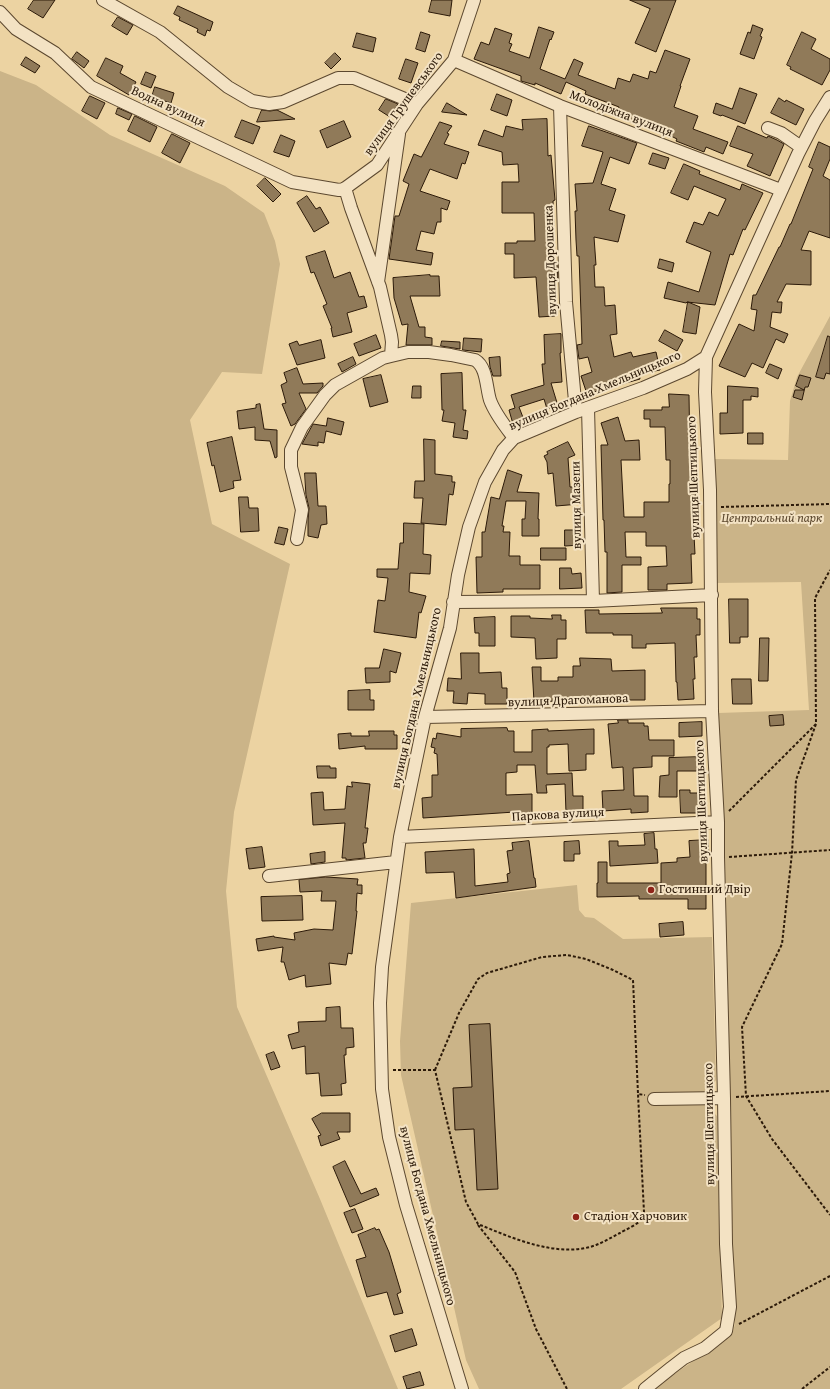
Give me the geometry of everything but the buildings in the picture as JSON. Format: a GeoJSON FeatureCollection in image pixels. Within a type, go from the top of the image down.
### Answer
{"type":"FeatureCollection","features":[{"type":"Feature","properties":{"kind":"street"},"geometry":{"type":"LineString","coordinates":[[103,0],[160,32],[228,87],[252,100],[269,104],[283,102],[338,78],[354,78],[417,104]]}},
{"type":"Feature","properties":{"kind":"street","name":"вулиця Грушевського"},"geometry":{"type":"LineString","coordinates":[[345,188],[377,165],[417,104],[454,60],[474,0]]}},
{"type":"Feature","properties":{"kind":"street","name":"Водна вулиця"},"geometry":{"type":"LineString","coordinates":[[0,12],[16,29],[55,53],[91,87],[292,182],[339,190],[345,188]]}},
{"type":"Feature","properties":{"kind":"street","name":"Молодіжна вулиця"},"geometry":{"type":"LineString","coordinates":[[454,60],[560,106],[781,190]]}},
{"type":"Feature","properties":{"kind":"street"},"geometry":{"type":"LineString","coordinates":[[706,357],[801,147],[814,121],[830,97]]}},
{"type":"Feature","properties":{"kind":"street","name":"вулиця Дорошенка"},"geometry":{"type":"LineString","coordinates":[[560,106],[566,302],[576,412]]}},
{"type":"Feature","properties":{"kind":"street"},"geometry":{"type":"LineString","coordinates":[[768,128],[781,133],[801,147]]}},
{"type":"Feature","properties":{"kind":"street"},"geometry":{"type":"LineString","coordinates":[[378,283],[400,131]]}},
{"type":"Feature","properties":{"kind":"street"},"geometry":{"type":"LineString","coordinates":[[345,188],[378,283],[391,335],[391,356]]}},
{"type":"Feature","properties":{"kind":"street"},"geometry":{"type":"LineString","coordinates":[[297,539],[302,510],[290,467],[291,450],[302,427],[325,395],[335,386],[383,358],[408,352],[429,352],[478,361],[482,367],[494,410],[514,438]]}},
{"type":"Feature","properties":{"kind":"street","name":"вулиця Богдана Хмельницького"},"geometry":{"type":"LineString","coordinates":[[462,1389],[406,1205],[395,1162],[385,1111],[380,1003],[381,979],[400,837],[425,717],[450,628],[453,602],[469,526],[485,482],[503,450],[514,438],[576,412],[644,388],[687,369],[706,357]]}},
{"type":"Feature","properties":{"kind":"street","name":"вулиця Шептицького"},"geometry":{"type":"LineString","coordinates":[[706,357],[712,595],[712,711],[718,822],[726,1244],[730,1308],[726,1331]]}},
{"type":"Feature","properties":{"kind":"street","name":"вулиця Мазепи"},"geometry":{"type":"LineString","coordinates":[[588,408],[593,600]]}},
{"type":"Feature","properties":{"kind":"street"},"geometry":{"type":"LineString","coordinates":[[453,602],[593,600],[712,595]]}},
{"type":"Feature","properties":{"kind":"street","name":"вулиця Драгоманова"},"geometry":{"type":"LineString","coordinates":[[425,717],[712,711]]}},
{"type":"Feature","properties":{"kind":"street","name":"Паркова вулиця"},"geometry":{"type":"LineString","coordinates":[[400,837],[718,822]]}},
{"type":"Feature","properties":{"kind":"street"},"geometry":{"type":"LineString","coordinates":[[269,876],[396,862]]}},
{"type":"Feature","properties":{"kind":"street"},"geometry":{"type":"LineString","coordinates":[[654,1099],[724,1098]]}},
{"type":"Feature","properties":{"kind":"street"},"geometry":{"type":"LineString","coordinates":[[645,1389],[684,1358],[705,1348],[726,1331]]}},
{"type":"Feature","properties":{"kind":"path"},"geometry":{"type":"LineString","coordinates":[[710,507],[830,504]]}},
{"type":"Feature","properties":{"kind":"path"},"geometry":{"type":"LineString","coordinates":[[830,570],[815,598],[816,724],[796,780],[792,853],[782,944],[742,1027],[746,1096],[772,1139],[830,1215]]}},
{"type":"Feature","properties":{"kind":"path"},"geometry":{"type":"LineString","coordinates":[[718,822],[816,724]]}},
{"type":"Feature","properties":{"kind":"path"},"geometry":{"type":"LineString","coordinates":[[718,857],[830,850]]}},
{"type":"Feature","properties":{"kind":"path"},"geometry":{"type":"LineString","coordinates":[[478,1224],[510,1236],[545,1246],[571,1249],[595,1246],[641,1221],[644,1212],[633,980],[596,962],[577,956],[567,955],[542,957],[487,973],[478,979],[459,1013],[435,1070],[466,1202],[478,1224],[515,1272],[536,1329],[567,1389]]}},
{"type":"Feature","properties":{"kind":"path"},"geometry":{"type":"LineString","coordinates":[[382,1070],[435,1070]]}},
{"type":"Feature","properties":{"kind":"path"},"geometry":{"type":"LineString","coordinates":[[724,1098],[830,1091]]}},
{"type":"Feature","properties":{"kind":"path"},"geometry":{"type":"LineString","coordinates":[[638,1094],[645,1095],[651,1100],[654,1099]]}},
{"type":"Feature","properties":{"kind":"path"},"geometry":{"type":"LineString","coordinates":[[726,1331],[830,1276]]}},
{"type":"Feature","properties":{"kind":"path"},"geometry":{"type":"LineString","coordinates":[[802,1389],[830,1367]]}},
{"type":"Feature","properties":{"kind":"green space"},"geometry":{"type":"Polygon","coordinates":[[[0,71],[36,85],[110,135],[225,186],[264,213],[275,241],[280,264],[262,374],[222,372],[190,420],[212,524],[290,564],[234,812],[226,891],[237,1007],[320,1199],[398,1389],[0,1389],[0,71]]]}},
{"type":"Feature","properties":{"kind":"green space","name":"Центральний парк"},"geometry":{"type":"Polygon","coordinates":[[[830,316],[830,1389],[652,1389],[732,1335],[735,1324],[718,713],[809,710],[801,582],[714,583],[714,459],[788,460],[790,401],[797,377],[830,316]]]}},
{"type":"Feature","properties":{"kind":"green space","name":"Стадіон Харчовик"},"geometry":{"type":"Polygon","coordinates":[[[577,885],[579,910],[585,917],[594,918],[623,939],[712,937],[716,1080],[708,1094],[708,1107],[717,1116],[722,1318],[621,1389],[479,1389],[466,1360],[401,1075],[400,1041],[411,903],[577,885]]]}},
{"type":"Feature","properties":{"kind":"place","name":"Гостинний Двір"},"geometry":{"type":"Point","coordinates":[651,890]}},
{"type":"Feature","properties":{"kind":"place","name":"Стадіон Харчовик"},"geometry":{"type":"Point","coordinates":[576,1217]}}]}
